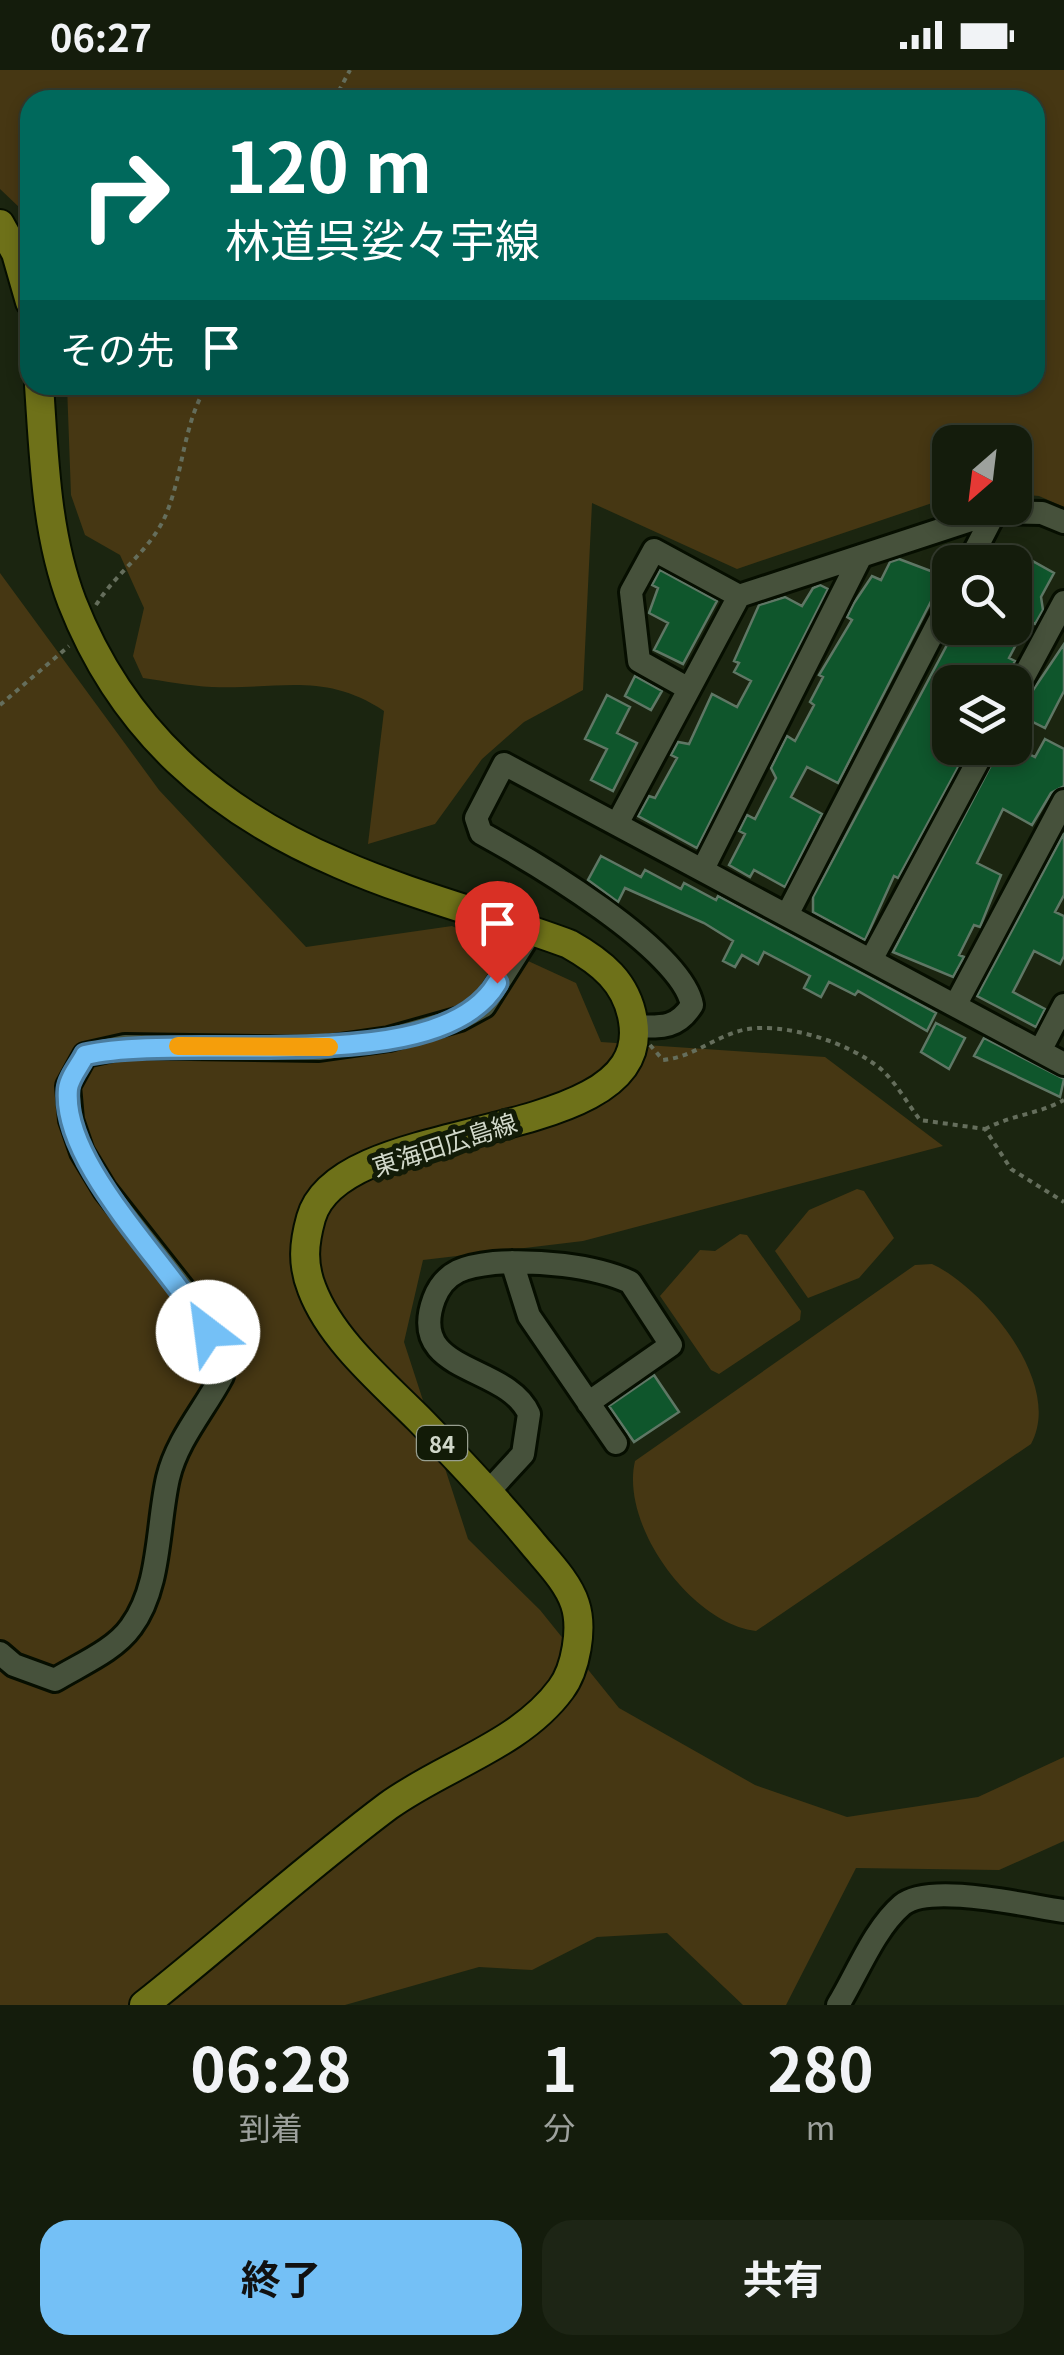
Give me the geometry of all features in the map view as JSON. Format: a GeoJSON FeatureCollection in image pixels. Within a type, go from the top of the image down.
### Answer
{"type":"FeatureCollection","features":[{"type":"Feature","properties":{"kind":"main road"},"geometry":{"type":"LineString","coordinates":[[0,224],[20,267]]}},
{"type":"Feature","properties":{"kind":"main road"},"geometry":{"type":"LineString","coordinates":[[40,395],[51,518],[72,604],[138,724],[208,787],[266,828],[344,866],[532,930],[569,944],[601,963],[618,982],[634,1026]]}},
{"type":"Feature","properties":{"kind":"main road","name":"東海田広島線"},"geometry":{"type":"LineString","coordinates":[[144,2005],[388,1807],[523,1726],[564,1685],[578,1633],[575,1604],[552,1568],[489,1491],[333,1325],[313,1293],[304,1267],[305,1239],[313,1210],[332,1186],[376,1162],[558,1108],[588,1094],[624,1064],[634,1026]]}},
{"type":"Feature","properties":{"kind":"street"},"geometry":{"type":"LineString","coordinates":[[1032,513],[1064,522]]}},
{"type":"Feature","properties":{"kind":"street"},"geometry":{"type":"LineString","coordinates":[[617,824],[739,596],[956,525]]}},
{"type":"Feature","properties":{"kind":"street"},"geometry":{"type":"LineString","coordinates":[[689,689],[639,661],[631,592],[646,564],[654,550],[739,596]]}},
{"type":"Feature","properties":{"kind":"street"},"geometry":{"type":"LineString","coordinates":[[703,869],[861,556]]}},
{"type":"Feature","properties":{"kind":"street"},"geometry":{"type":"LineString","coordinates":[[1030,665],[1064,602]]}},
{"type":"Feature","properties":{"kind":"street"},"geometry":{"type":"LineString","coordinates":[[787,914],[932,635]]}},
{"type":"Feature","properties":{"kind":"street"},"geometry":{"type":"LineString","coordinates":[[634,1026],[669,1027],[683,1019],[692,1005],[689,988],[667,959],[533,862],[481,834],[476,818],[504,764],[1064,1064]]}},
{"type":"Feature","properties":{"kind":"street"},"geometry":{"type":"LineString","coordinates":[[871,960],[977,765]]}},
{"type":"Feature","properties":{"kind":"street"},"geometry":{"type":"LineString","coordinates":[[956,1004],[1064,800]]}},
{"type":"Feature","properties":{"kind":"street"},"geometry":{"type":"LineString","coordinates":[[0,1653],[14,1665],[55,1680],[106,1649],[131,1628],[148,1592],[169,1476],[184,1437],[222,1376],[208,1332],[187,1294],[105,1190],[82,1152],[71,1120],[68,1086],[85,1055],[126,1046],[319,1049],[389,1039],[460,1019],[484,1006],[532,930]]}},
{"type":"Feature","properties":{"kind":"street"},"geometry":{"type":"LineString","coordinates":[[1040,1051],[1064,1005]]}},
{"type":"Feature","properties":{"kind":"street"},"geometry":{"type":"LineString","coordinates":[[489,1491],[523,1454],[529,1414],[510,1388],[448,1360],[431,1338],[428,1324],[437,1292],[449,1276],[464,1266],[512,1262],[592,1271],[630,1282],[671,1346],[588,1402]]}},
{"type":"Feature","properties":{"kind":"street"},"geometry":{"type":"LineString","coordinates":[[512,1262],[529,1316],[616,1443]]}},
{"type":"Feature","properties":{"kind":"street"},"geometry":{"type":"LineString","coordinates":[[838,2005],[899,1907],[916,1896],[964,1897],[1064,1910]]}},
{"type":"Feature","properties":{"kind":"path"},"geometry":{"type":"LineString","coordinates":[[0,704],[64,652],[105,590],[152,542],[166,514],[190,414],[201,395]]}},
{"type":"Feature","properties":{"kind":"path"},"geometry":{"type":"LineString","coordinates":[[634,1026],[663,1060],[684,1058],[742,1030],[805,1032],[882,1070],[920,1120],[986,1129],[1012,1115],[1049,1109],[1064,1100]]}},
{"type":"Feature","properties":{"kind":"path"},"geometry":{"type":"LineString","coordinates":[[986,1129],[1012,1169],[1064,1202]]}},
{"type":"Feature","properties":{"kind":"shaded area"},"geometry":{"type":"Polygon","coordinates":[[[0,70],[1064,70],[1064,507],[1032,495],[1032,425],[932,425],[932,503],[737,569],[592,503],[583,690],[524,722],[482,759],[435,824],[368,844],[384,711],[341,691],[321,687],[212,687],[143,678],[133,656],[144,608],[120,555],[85,535],[71,495],[67,395],[1045,395],[1045,90],[20,90],[20,208],[0,189],[0,70]]]}},
{"type":"Feature","properties":{"kind":"shaded area"},"geometry":{"type":"Polygon","coordinates":[[[0,573],[159,790],[306,947],[452,926],[576,983],[601,1042],[825,1057],[943,1146],[583,1241],[423,1260],[404,1342],[468,1539],[540,1610],[619,1708],[755,1785],[847,1817],[978,1797],[1064,1757],[1064,1841],[999,1870],[856,1868],[786,2005],[743,2005],[667,1933],[597,1937],[532,1970],[479,1967],[345,2005],[0,2005],[0,573]]]}},
{"type":"Feature","properties":{"kind":"shaded area"},"geometry":{"type":"Polygon","coordinates":[[[857,1189],[864,1191],[894,1238],[859,1278],[808,1298],[775,1251],[809,1210],[857,1189]]]}},
{"type":"Feature","properties":{"kind":"shaded area"},"geometry":{"type":"Polygon","coordinates":[[[740,1234],[747,1235],[801,1311],[800,1320],[719,1374],[711,1370],[660,1296],[700,1250],[715,1251],[740,1234]]]}},
{"type":"Feature","properties":{"kind":"shaded area"},"geometry":{"type":"Polygon","coordinates":[[[932,1264],[953,1276],[995,1316],[1028,1367],[1037,1394],[1038,1420],[1031,1444],[756,1631],[732,1624],[708,1610],[685,1591],[650,1541],[638,1513],[633,1486],[635,1461],[915,1265],[932,1264]]]}},
{"type":"Feature","properties":{"kind":"building"},"geometry":{"type":"Polygon","coordinates":[[[899,559],[932,571],[932,599],[838,783],[807,767],[791,797],[822,814],[785,887],[754,870],[750,877],[729,865],[745,834],[739,831],[747,815],[755,819],[776,778],[771,768],[787,736],[795,741],[814,705],[810,702],[823,677],[819,675],[852,620],[847,617],[854,603],[872,576],[881,580],[890,562],[899,559]]]}},
{"type":"Feature","properties":{"kind":"building"},"geometry":{"type":"Polygon","coordinates":[[[1032,561],[1054,573],[1041,597],[1043,610],[1035,624],[1032,561]]]}},
{"type":"Feature","properties":{"kind":"building"},"geometry":{"type":"Polygon","coordinates":[[[660,570],[717,601],[683,664],[654,650],[668,623],[649,613],[658,588],[652,585],[660,570]]]}},
{"type":"Feature","properties":{"kind":"building"},"geometry":{"type":"Polygon","coordinates":[[[820,585],[828,589],[697,848],[638,816],[649,796],[655,798],[677,758],[671,755],[678,742],[689,744],[712,694],[737,707],[751,681],[734,672],[739,663],[734,661],[759,605],[785,597],[802,606],[813,588],[820,585]]]}},
{"type":"Feature","properties":{"kind":"building"},"geometry":{"type":"Polygon","coordinates":[[[1064,644],[1064,691],[1045,728],[1032,722],[1032,692],[1064,644]]]}},
{"type":"Feature","properties":{"kind":"building"},"geometry":{"type":"Polygon","coordinates":[[[947,645],[1016,645],[1009,658],[1015,661],[1013,665],[936,665],[947,645]]]}},
{"type":"Feature","properties":{"kind":"building"},"geometry":{"type":"Polygon","coordinates":[[[932,673],[932,765],[959,765],[898,878],[894,876],[865,940],[813,912],[813,897],[932,673]]]}},
{"type":"Feature","properties":{"kind":"building"},"geometry":{"type":"Polygon","coordinates":[[[635,676],[662,691],[651,710],[625,696],[635,676]]]}},
{"type":"Feature","properties":{"kind":"building"},"geometry":{"type":"Polygon","coordinates":[[[607,695],[630,707],[617,733],[637,743],[613,791],[591,780],[607,749],[585,739],[607,695]]]}},
{"type":"Feature","properties":{"kind":"building"},"geometry":{"type":"Polygon","coordinates":[[[1045,739],[1064,749],[1064,786],[1051,793],[1032,825],[1003,809],[977,863],[1001,875],[980,927],[974,925],[959,955],[964,957],[953,977],[893,952],[991,765],[1032,765],[1032,756],[1035,757],[1045,739]]]}},
{"type":"Feature","properties":{"kind":"building"},"geometry":{"type":"Polygon","coordinates":[[[1064,833],[1064,895],[1055,912],[1064,916],[1064,956],[1060,964],[1034,951],[1013,992],[1045,1009],[1036,1027],[977,996],[1064,833]]]}},
{"type":"Feature","properties":{"kind":"building"},"geometry":{"type":"Polygon","coordinates":[[[601,856],[641,877],[645,870],[681,889],[684,883],[716,900],[718,896],[936,1013],[927,1031],[858,991],[855,995],[829,982],[821,997],[804,988],[810,976],[764,952],[758,964],[742,955],[735,967],[723,961],[733,941],[704,923],[625,888],[618,902],[588,880],[601,856]]]}},
{"type":"Feature","properties":{"kind":"building"},"geometry":{"type":"Polygon","coordinates":[[[936,1023],[965,1038],[949,1069],[921,1052],[936,1023]]]}},
{"type":"Feature","properties":{"kind":"building"},"geometry":{"type":"Polygon","coordinates":[[[984,1038],[1064,1079],[1060,1097],[974,1056],[984,1038]]]}},
{"type":"Feature","properties":{"kind":"building"},"geometry":{"type":"Polygon","coordinates":[[[654,1375],[679,1412],[634,1442],[609,1406],[654,1375]]]}},
{"type":"Feature","properties":{"kind":"slow traffic"},"geometry":{"type":"LineString","coordinates":[[178,1046],[329,1047]]}},
{"type":"Feature","properties":{"kind":"route"},"geometry":{"type":"LineString","coordinates":[[208,1332],[187,1294],[105,1190],[82,1152],[71,1120],[68,1086],[85,1055],[126,1046],[319,1049],[389,1039],[460,1019],[484,1006],[497,983]]}}]}
